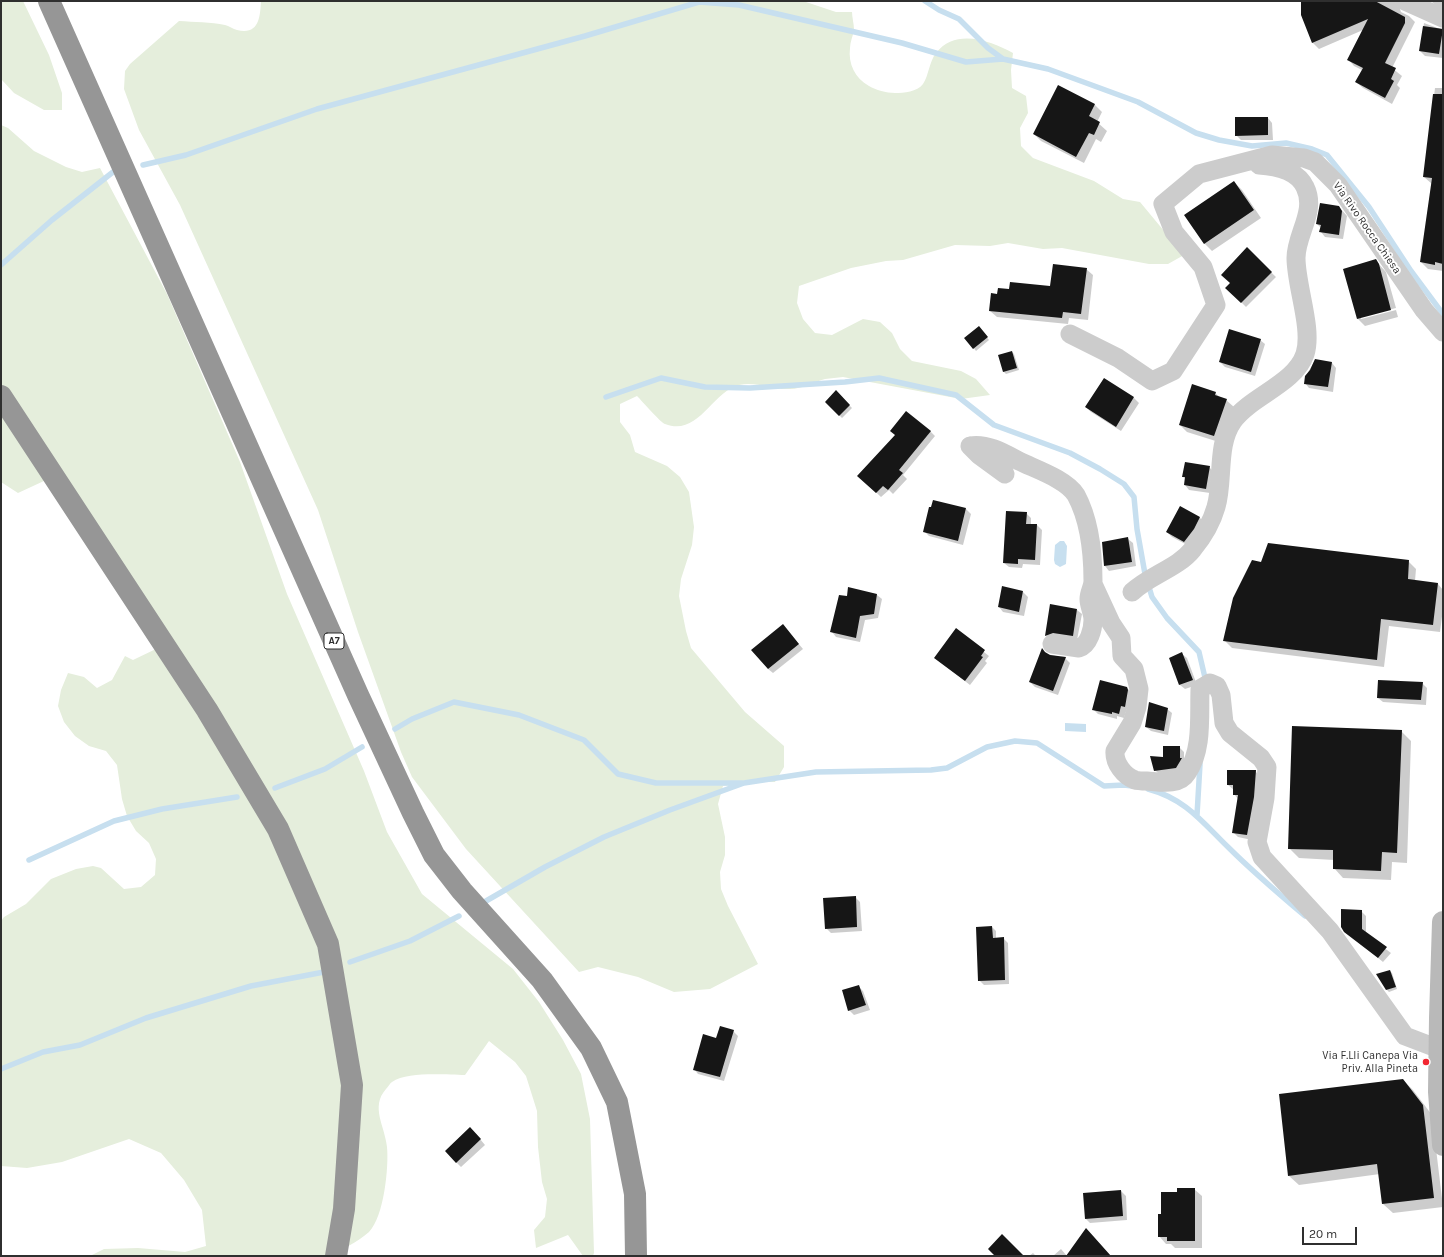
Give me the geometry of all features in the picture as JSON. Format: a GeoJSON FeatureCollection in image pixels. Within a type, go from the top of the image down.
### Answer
{"type":"FeatureCollection","features":[{"type":"Feature","properties":{"kind":"highway","name":"A7"},"geometry":{"type":"LineString","coordinates":[[49,1],[355,688],[413,814],[434,855],[462,891],[542,980],[591,1048],[617,1102],[636,1194],[636,1256]]}},
{"type":"Feature","properties":{"kind":"highway"},"geometry":{"type":"LineString","coordinates":[[1,396],[207,710],[274,822],[328,944],[352,1085],[344,1209],[336,1256]]}},
{"type":"Feature","properties":{"kind":"main road"},"geometry":{"type":"LineString","coordinates":[[1443,922],[1439,1049],[1439,1092],[1443,1145]]}},
{"type":"Feature","properties":{"kind":"street"},"geometry":{"type":"LineString","coordinates":[[1405,1],[1443,18]]}},
{"type":"Feature","properties":{"kind":"street","name":"Via Rivo Rocca Chiesa"},"geometry":{"type":"LineString","coordinates":[[1070,334],[1118,358],[1152,381],[1173,371],[1216,304],[1203,267],[1174,232],[1163,204],[1199,174],[1272,155],[1304,158],[1315,162],[1338,185],[1424,310],[1443,332]]}},
{"type":"Feature","properties":{"kind":"street"},"geometry":{"type":"LineString","coordinates":[[1132,592],[1141,584],[1184,558],[1193,550],[1217,506],[1224,444],[1233,422],[1242,411],[1292,373],[1305,354],[1307,331],[1299,287],[1296,256],[1309,208],[1308,194],[1305,186],[1293,173],[1273,165],[1242,162]]}},
{"type":"Feature","properties":{"kind":"street"},"geometry":{"type":"LineString","coordinates":[[1005,474],[978,455],[970,446],[978,444],[994,449],[1056,478],[1070,488],[1076,495],[1086,520],[1091,540],[1093,584],[1111,623],[1121,638],[1122,656],[1134,668],[1139,690],[1138,707],[1132,723],[1115,751],[1115,756],[1122,771],[1135,780],[1167,783],[1178,780],[1186,775],[1194,761],[1198,737],[1200,689],[1210,682],[1217,686],[1221,695],[1224,723],[1230,733],[1262,758],[1267,767],[1265,798],[1257,842],[1262,857],[1330,931],[1405,1036],[1439,1049]]}},
{"type":"Feature","properties":{"kind":"street"},"geometry":{"type":"LineString","coordinates":[[1052,644],[1079,648],[1086,644],[1093,620],[1089,594],[1093,584]]}},
{"type":"Feature","properties":{"kind":"green space"},"geometry":{"type":"Polygon","coordinates":[[[1,1],[23,1],[49,55],[62,93],[62,110],[44,110],[14,93],[1,79],[1,1]]]}},
{"type":"Feature","properties":{"kind":"green space"},"geometry":{"type":"Polygon","coordinates":[[[261,1],[803,1],[836,12],[852,12],[854,30],[850,44],[851,65],[856,75],[864,83],[875,89],[892,93],[910,92],[920,87],[925,80],[930,64],[936,53],[944,45],[963,39],[984,41],[1013,53],[1011,70],[1012,88],[1026,96],[1028,113],[1020,128],[1021,146],[1033,158],[1094,181],[1123,199],[1140,202],[1184,255],[1168,264],[1149,264],[1062,248],[1043,249],[1008,243],[990,246],[955,245],[903,260],[886,261],[851,268],[799,286],[797,303],[803,319],[815,333],[832,335],[863,319],[880,322],[892,333],[900,349],[912,361],[961,371],[976,379],[990,395],[961,399],[843,377],[825,379],[794,389],[745,384],[729,389],[696,419],[687,424],[677,426],[665,424],[637,396],[620,404],[620,422],[630,435],[635,452],[667,466],[680,477],[689,492],[694,527],[692,545],[681,579],[679,596],[691,648],[745,712],[784,746],[784,767],[775,782],[758,782],[723,786],[718,804],[725,837],[725,855],[720,872],[721,889],[728,906],[758,964],[710,989],[674,992],[638,977],[598,967],[579,972],[466,849],[412,777],[401,752],[358,632],[318,510],[180,205],[139,130],[124,89],[125,71],[130,64],[179,21],[214,23],[225,25],[237,30],[250,30],[254,28],[259,19],[261,1]]]}},
{"type":"Feature","properties":{"kind":"green space"},"geometry":{"type":"Polygon","coordinates":[[[1,125],[8,128],[34,151],[66,167],[82,172],[100,168],[167,294],[240,462],[287,594],[364,771],[387,832],[422,894],[513,969],[539,1002],[563,1040],[581,1074],[590,1119],[593,1256],[583,1256],[568,1235],[536,1248],[534,1230],[545,1217],[547,1199],[542,1182],[538,1147],[537,1111],[526,1076],[515,1062],[489,1041],[465,1075],[427,1074],[407,1076],[390,1083],[381,1096],[379,1103],[380,1117],[387,1147],[386,1179],[382,1204],[374,1225],[365,1236],[329,1256],[90,1256],[104,1249],[138,1248],[185,1252],[206,1246],[202,1210],[184,1180],[161,1153],[129,1139],[62,1162],[27,1168],[1,1166],[1,921],[4,917],[26,904],[51,879],[76,869],[93,866],[101,868],[124,889],[141,887],[155,875],[156,859],[149,843],[136,831],[127,816],[122,799],[117,765],[106,751],[89,746],[75,736],[64,722],[58,706],[61,690],[68,673],[84,677],[97,688],[112,680],[125,656],[133,660],[160,647],[59,474],[18,493],[1,482],[1,125]]]}},
{"type":"Feature","properties":{"kind":"water"},"geometry":{"type":"Polygon","coordinates":[[[1060,541],[1064,541],[1067,546],[1066,564],[1060,567],[1055,564],[1054,560],[1055,545],[1060,541]]]}},
{"type":"Feature","properties":{"kind":"water"},"geometry":{"type":"Polygon","coordinates":[[[1065,723],[1086,724],[1086,732],[1065,731],[1065,723]]]}},
{"type":"Feature","properties":{"kind":"building"},"geometry":{"type":"Polygon","coordinates":[[[1301,1],[1375,1],[1405,17],[1405,23],[1385,63],[1396,68],[1391,79],[1394,81],[1385,98],[1355,82],[1363,68],[1347,60],[1368,19],[1312,43],[1301,15],[1301,1]]]}},
{"type":"Feature","properties":{"kind":"building"},"geometry":{"type":"Polygon","coordinates":[[[1423,26],[1443,29],[1439,54],[1419,51],[1423,26]]]}},
{"type":"Feature","properties":{"kind":"building"},"geometry":{"type":"Polygon","coordinates":[[[1058,85],[1095,104],[1089,116],[1100,122],[1094,135],[1089,133],[1076,157],[1033,134],[1058,85]]]}},
{"type":"Feature","properties":{"kind":"building"},"geometry":{"type":"Polygon","coordinates":[[[1433,94],[1443,94],[1443,264],[1435,262],[1435,265],[1420,262],[1432,178],[1423,177],[1433,94]]]}},
{"type":"Feature","properties":{"kind":"building"},"geometry":{"type":"Polygon","coordinates":[[[1235,117],[1268,117],[1268,135],[1235,136],[1235,117]]]}},
{"type":"Feature","properties":{"kind":"building"},"geometry":{"type":"Polygon","coordinates":[[[1234,181],[1254,210],[1204,244],[1184,215],[1234,181]]]}},
{"type":"Feature","properties":{"kind":"building"},"geometry":{"type":"Polygon","coordinates":[[[1320,203],[1339,206],[1342,211],[1339,235],[1319,232],[1321,225],[1316,224],[1320,203]]]}},
{"type":"Feature","properties":{"kind":"building"},"geometry":{"type":"Polygon","coordinates":[[[1247,247],[1272,272],[1241,303],[1225,288],[1230,283],[1221,275],[1247,247]]]}},
{"type":"Feature","properties":{"kind":"building"},"geometry":{"type":"Polygon","coordinates":[[[1376,259],[1379,264],[1391,310],[1357,319],[1343,269],[1376,259]]]}},
{"type":"Feature","properties":{"kind":"building"},"geometry":{"type":"Polygon","coordinates":[[[1053,264],[1087,268],[1081,314],[1063,312],[1062,318],[989,311],[991,293],[997,294],[998,288],[1009,289],[1010,282],[1050,286],[1053,264]]]}},
{"type":"Feature","properties":{"kind":"building"},"geometry":{"type":"Polygon","coordinates":[[[979,326],[988,337],[973,349],[964,338],[979,326]]]}},
{"type":"Feature","properties":{"kind":"building"},"geometry":{"type":"Polygon","coordinates":[[[1229,329],[1261,339],[1251,372],[1219,362],[1229,329]]]}},
{"type":"Feature","properties":{"kind":"building"},"geometry":{"type":"Polygon","coordinates":[[[1012,351],[1017,368],[1003,372],[998,355],[1012,351]]]}},
{"type":"Feature","properties":{"kind":"building"},"geometry":{"type":"Polygon","coordinates":[[[1315,359],[1332,362],[1328,387],[1304,384],[1305,376],[1310,370],[1315,359]]]}},
{"type":"Feature","properties":{"kind":"building"},"geometry":{"type":"Polygon","coordinates":[[[1104,378],[1134,397],[1116,427],[1085,407],[1104,378]]]}},
{"type":"Feature","properties":{"kind":"building"},"geometry":{"type":"Polygon","coordinates":[[[1192,384],[1216,392],[1215,395],[1227,399],[1214,436],[1179,425],[1192,384]]]}},
{"type":"Feature","properties":{"kind":"building"},"geometry":{"type":"Polygon","coordinates":[[[836,390],[850,405],[839,416],[825,402],[836,390]]]}},
{"type":"Feature","properties":{"kind":"building"},"geometry":{"type":"Polygon","coordinates":[[[906,411],[931,431],[899,470],[903,473],[888,490],[883,486],[876,493],[857,476],[895,435],[890,431],[906,411]]]}},
{"type":"Feature","properties":{"kind":"building"},"geometry":{"type":"Polygon","coordinates":[[[1185,462],[1210,466],[1206,489],[1184,485],[1185,477],[1182,477],[1185,462]]]}},
{"type":"Feature","properties":{"kind":"building"},"geometry":{"type":"Polygon","coordinates":[[[933,500],[966,508],[958,541],[923,532],[929,507],[931,507],[933,500]]]}},
{"type":"Feature","properties":{"kind":"building"},"geometry":{"type":"Polygon","coordinates":[[[1180,506],[1200,517],[1194,529],[1184,542],[1166,532],[1180,506]]]}},
{"type":"Feature","properties":{"kind":"building"},"geometry":{"type":"Polygon","coordinates":[[[1006,511],[1027,512],[1026,524],[1037,524],[1035,560],[1018,559],[1018,564],[1003,563],[1006,511]]]}},
{"type":"Feature","properties":{"kind":"building"},"geometry":{"type":"Polygon","coordinates":[[[1128,537],[1132,562],[1104,566],[1102,542],[1128,537]]]}},
{"type":"Feature","properties":{"kind":"building"},"geometry":{"type":"Polygon","coordinates":[[[1268,543],[1409,560],[1408,579],[1438,583],[1433,625],[1381,619],[1377,660],[1223,641],[1233,598],[1252,560],[1261,562],[1268,543]]]}},
{"type":"Feature","properties":{"kind":"building"},"geometry":{"type":"Polygon","coordinates":[[[1002,586],[1023,591],[1019,612],[998,607],[1002,586]]]}},
{"type":"Feature","properties":{"kind":"building"},"geometry":{"type":"Polygon","coordinates":[[[848,587],[877,594],[874,614],[860,616],[856,638],[830,632],[839,595],[847,596],[848,587]]]}},
{"type":"Feature","properties":{"kind":"building"},"geometry":{"type":"Polygon","coordinates":[[[1050,604],[1077,609],[1073,636],[1053,633],[1045,636],[1050,604]]]}},
{"type":"Feature","properties":{"kind":"building"},"geometry":{"type":"Polygon","coordinates":[[[783,624],[799,644],[768,669],[751,650],[783,624]]]}},
{"type":"Feature","properties":{"kind":"building"},"geometry":{"type":"Polygon","coordinates":[[[956,628],[985,650],[981,656],[983,657],[965,681],[934,658],[956,628]]]}},
{"type":"Feature","properties":{"kind":"building"},"geometry":{"type":"Polygon","coordinates":[[[1042,648],[1050,655],[1066,657],[1053,691],[1029,682],[1042,648]]]}},
{"type":"Feature","properties":{"kind":"building"},"geometry":{"type":"Polygon","coordinates":[[[1182,652],[1193,680],[1179,685],[1169,658],[1182,652]]]}},
{"type":"Feature","properties":{"kind":"building"},"geometry":{"type":"Polygon","coordinates":[[[1100,680],[1127,687],[1128,690],[1125,707],[1121,706],[1119,714],[1092,710],[1100,680]]]}},
{"type":"Feature","properties":{"kind":"building"},"geometry":{"type":"Polygon","coordinates":[[[1378,680],[1423,682],[1421,700],[1377,698],[1378,680]]]}},
{"type":"Feature","properties":{"kind":"building"},"geometry":{"type":"Polygon","coordinates":[[[1149,702],[1168,708],[1164,731],[1145,727],[1149,702]]]}},
{"type":"Feature","properties":{"kind":"building"},"geometry":{"type":"Polygon","coordinates":[[[1292,726],[1402,730],[1397,853],[1382,852],[1381,871],[1333,869],[1333,850],[1288,849],[1292,726]]]}},
{"type":"Feature","properties":{"kind":"building"},"geometry":{"type":"Polygon","coordinates":[[[1163,746],[1180,746],[1180,758],[1182,758],[1176,768],[1154,771],[1150,756],[1163,757],[1163,746]]]}},
{"type":"Feature","properties":{"kind":"building"},"geometry":{"type":"Polygon","coordinates":[[[1227,770],[1256,770],[1254,797],[1247,835],[1232,833],[1238,795],[1233,795],[1233,785],[1227,785],[1227,770]]]}},
{"type":"Feature","properties":{"kind":"building"},"geometry":{"type":"Polygon","coordinates":[[[856,896],[857,927],[825,929],[823,898],[856,896]]]}},
{"type":"Feature","properties":{"kind":"building"},"geometry":{"type":"Polygon","coordinates":[[[1341,909],[1362,910],[1362,929],[1387,947],[1378,958],[1344,932],[1341,927],[1341,909]]]}},
{"type":"Feature","properties":{"kind":"building"},"geometry":{"type":"Polygon","coordinates":[[[992,926],[993,938],[1004,937],[1005,980],[978,981],[976,927],[992,926]]]}},
{"type":"Feature","properties":{"kind":"building"},"geometry":{"type":"Polygon","coordinates":[[[1390,970],[1396,987],[1386,990],[1376,974],[1390,970]]]}},
{"type":"Feature","properties":{"kind":"building"},"geometry":{"type":"Polygon","coordinates":[[[859,985],[866,1005],[848,1011],[842,990],[859,985]]]}},
{"type":"Feature","properties":{"kind":"building"},"geometry":{"type":"Polygon","coordinates":[[[720,1026],[734,1030],[720,1077],[693,1070],[703,1034],[716,1038],[720,1026]]]}},
{"type":"Feature","properties":{"kind":"building"},"geometry":{"type":"Polygon","coordinates":[[[1403,1079],[1423,1105],[1434,1198],[1382,1204],[1377,1164],[1288,1176],[1279,1094],[1403,1079]]]}},
{"type":"Feature","properties":{"kind":"building"},"geometry":{"type":"Polygon","coordinates":[[[470,1127],[481,1139],[456,1163],[445,1151],[470,1127]]]}},
{"type":"Feature","properties":{"kind":"building"},"geometry":{"type":"Polygon","coordinates":[[[1177,1188],[1195,1188],[1195,1241],[1167,1241],[1167,1237],[1158,1237],[1158,1214],[1161,1214],[1161,1192],[1177,1192],[1177,1188]]]}},
{"type":"Feature","properties":{"kind":"building"},"geometry":{"type":"Polygon","coordinates":[[[1121,1190],[1123,1216],[1085,1219],[1083,1193],[1121,1190]]]}},
{"type":"Feature","properties":{"kind":"building"},"geometry":{"type":"Polygon","coordinates":[[[1086,1228],[1111,1256],[1066,1256],[1086,1228]]]}},
{"type":"Feature","properties":{"kind":"building"},"geometry":{"type":"Polygon","coordinates":[[[1002,1234],[1024,1256],[995,1256],[988,1249],[1002,1234]]]}},
{"type":"Feature","properties":{"kind":"waterway"},"geometry":{"type":"LineString","coordinates":[[925,1],[939,10],[959,19],[988,48],[1003,59],[1048,69],[1138,102],[1196,133],[1219,140],[1252,146],[1286,143],[1312,149],[1327,155],[1369,207],[1411,271],[1443,314]]}},
{"type":"Feature","properties":{"kind":"waterway"},"geometry":{"type":"LineString","coordinates":[[143,165],[186,155],[317,109],[585,36],[699,2],[739,5],[902,43],[966,62],[1003,59]]}},
{"type":"Feature","properties":{"kind":"waterway"},"geometry":{"type":"LineString","coordinates":[[1,265],[52,220],[113,172]]}},
{"type":"Feature","properties":{"kind":"waterway"},"geometry":{"type":"LineString","coordinates":[[606,397],[661,378],[705,387],[750,388],[845,382],[879,378],[956,395],[994,425],[1070,453],[1124,484],[1134,497],[1137,529],[1145,574],[1152,597],[1167,618],[1199,652],[1206,682]]}},
{"type":"Feature","properties":{"kind":"waterway"},"geometry":{"type":"LineString","coordinates":[[395,729],[412,719],[454,702],[519,715],[584,740],[618,774],[656,783],[742,783]]}},
{"type":"Feature","properties":{"kind":"waterway"},"geometry":{"type":"LineString","coordinates":[[486,901],[545,867],[604,837],[670,810],[744,783],[816,772],[931,770],[947,768],[987,747],[1015,741],[1037,743],[1104,786],[1132,786]]}},
{"type":"Feature","properties":{"kind":"waterway"},"geometry":{"type":"LineString","coordinates":[[275,788],[325,769],[362,747]]}},
{"type":"Feature","properties":{"kind":"waterway"},"geometry":{"type":"LineString","coordinates":[[1197,815],[1200,764]]}},
{"type":"Feature","properties":{"kind":"waterway"},"geometry":{"type":"LineString","coordinates":[[1148,789],[1173,799],[1193,813],[1247,866],[1305,916]]}},
{"type":"Feature","properties":{"kind":"waterway"},"geometry":{"type":"LineString","coordinates":[[29,860],[114,821],[162,809],[237,797]]}},
{"type":"Feature","properties":{"kind":"waterway"},"geometry":{"type":"LineString","coordinates":[[350,962],[410,941],[459,916]]}},
{"type":"Feature","properties":{"kind":"waterway"},"geometry":{"type":"LineString","coordinates":[[1,1069],[43,1052],[80,1045],[146,1018],[251,986],[324,972]]}},
{"type":"Feature","properties":{"kind":"place","name":"Via F.Lli Canepa Via Priv. Alla Pineta"},"geometry":{"type":"Point","coordinates":[1426,1062]}}]}
